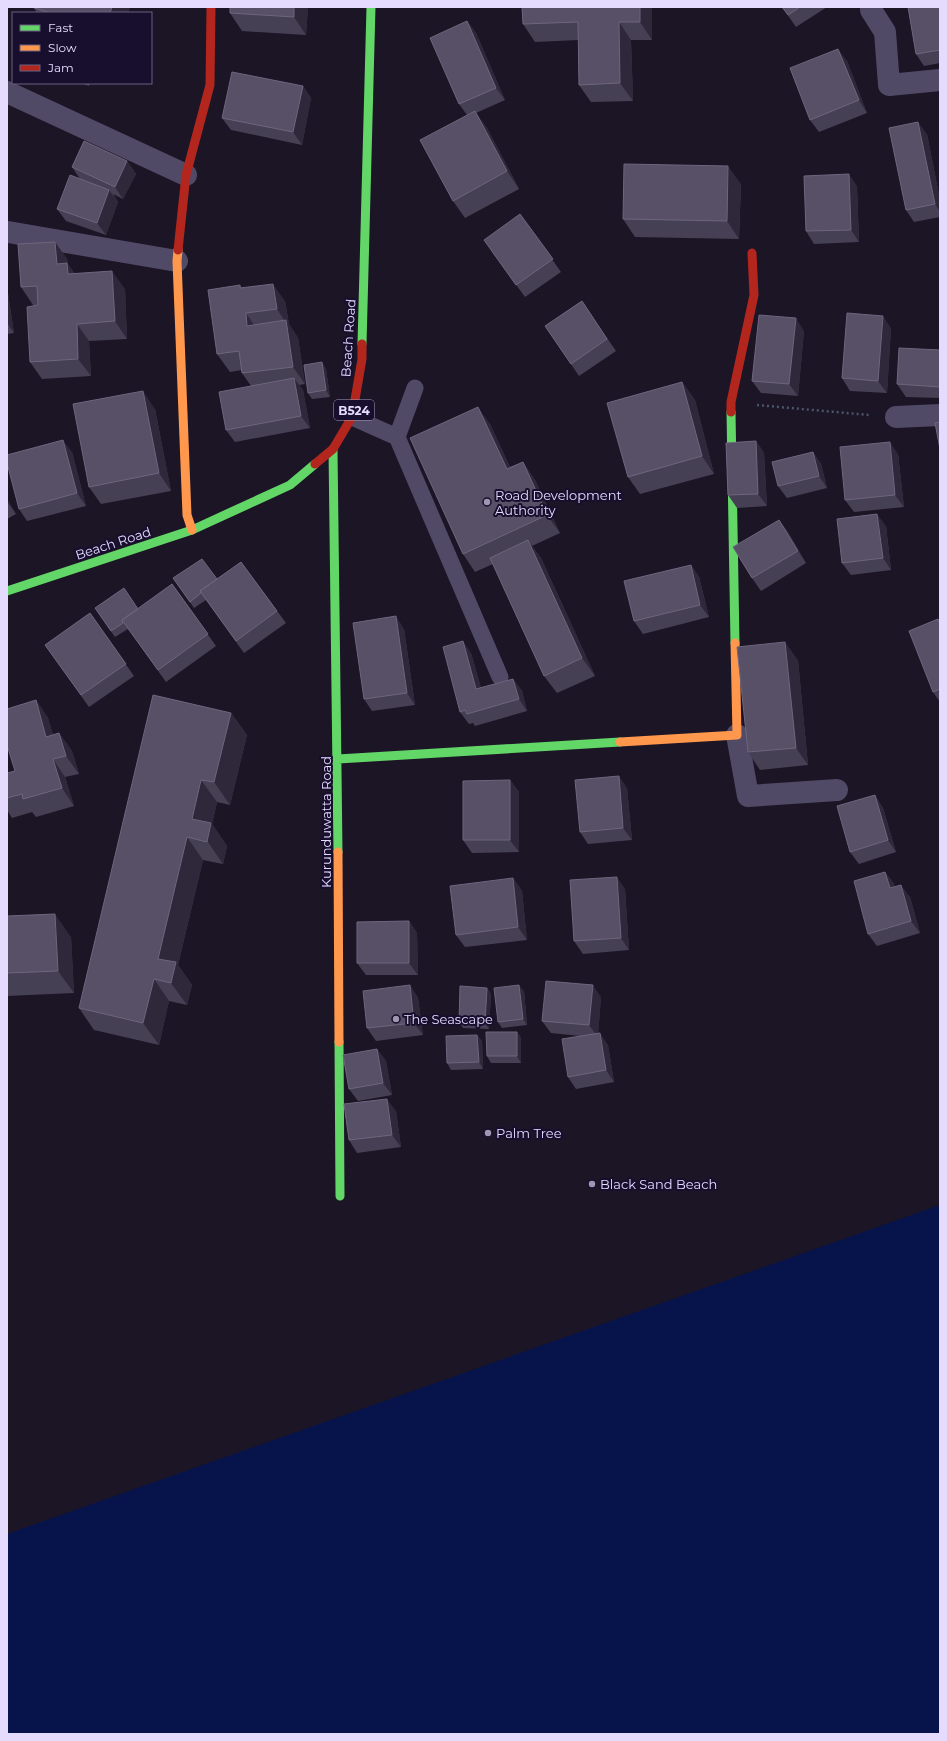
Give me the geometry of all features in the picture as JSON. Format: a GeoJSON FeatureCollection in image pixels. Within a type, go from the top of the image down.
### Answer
{"type":"FeatureCollection","features":[{"type":"Feature","properties":{"kind":"street"},"geometry":{"type":"LineString","coordinates":[[192,530],[187,515],[177,260],[186,175],[210,85],[211,7]]}},
{"type":"Feature","properties":{"kind":"street","name":"Beach Road"},"geometry":{"type":"LineString","coordinates":[[7,591],[192,530],[290,485],[333,449],[352,417],[362,359],[371,7]]}},
{"type":"Feature","properties":{"kind":"street"},"geometry":{"type":"LineString","coordinates":[[871,7],[871,10],[885,32],[889,85],[940,80]]}},
{"type":"Feature","properties":{"kind":"street"},"geometry":{"type":"LineString","coordinates":[[7,92],[186,175]]}},
{"type":"Feature","properties":{"kind":"street"},"geometry":{"type":"LineString","coordinates":[[8,232],[177,260]]}},
{"type":"Feature","properties":{"kind":"street"},"geometry":{"type":"LineString","coordinates":[[752,253],[754,294],[731,402],[737,735],[748,796],[837,790]]}},
{"type":"Feature","properties":{"kind":"street"},"geometry":{"type":"LineString","coordinates":[[896,417],[940,415]]}},
{"type":"Feature","properties":{"kind":"street","name":"Kurunduwatta Road"},"geometry":{"type":"LineString","coordinates":[[333,449],[338,759],[340,1196]]}},
{"type":"Feature","properties":{"kind":"street"},"geometry":{"type":"LineString","coordinates":[[338,759],[737,735]]}},
{"type":"Feature","properties":{"kind":"lane"},"geometry":{"type":"LineString","coordinates":[[397,437],[415,388]]}},
{"type":"Feature","properties":{"kind":"lane"},"geometry":{"type":"LineString","coordinates":[[352,417],[397,437],[500,677]]}},
{"type":"Feature","properties":{"kind":"path"},"geometry":{"type":"LineString","coordinates":[[731,402],[826,412],[896,417]]}},
{"type":"Feature","properties":{"kind":"shaded area"},"geometry":{"type":"Polygon","coordinates":[[[940,1205],[940,1734],[7,1734],[7,1534],[940,1205]]]}},
{"type":"Feature","properties":{"kind":"building"},"geometry":{"type":"Polygon","coordinates":[[[112,7],[110,12],[48,12],[34,8],[112,7]]]}},
{"type":"Feature","properties":{"kind":"building"},"geometry":{"type":"Polygon","coordinates":[[[230,7],[294,7],[294,17],[230,13],[230,7]]]}},
{"type":"Feature","properties":{"kind":"building"},"geometry":{"type":"Polygon","coordinates":[[[522,7],[640,7],[640,22],[619,22],[620,83],[579,85],[578,22],[523,24],[522,7]]]}},
{"type":"Feature","properties":{"kind":"building"},"geometry":{"type":"Polygon","coordinates":[[[782,7],[800,7],[788,15],[782,7]]]}},
{"type":"Feature","properties":{"kind":"building"},"geometry":{"type":"Polygon","coordinates":[[[908,7],[940,7],[940,50],[916,54],[908,7]]]}},
{"type":"Feature","properties":{"kind":"building"},"geometry":{"type":"Polygon","coordinates":[[[467,21],[496,88],[459,104],[430,38],[467,21]]]}},
{"type":"Feature","properties":{"kind":"building"},"geometry":{"type":"Polygon","coordinates":[[[838,49],[859,100],[810,120],[790,68],[838,49]]]}},
{"type":"Feature","properties":{"kind":"building"},"geometry":{"type":"Polygon","coordinates":[[[232,72],[303,86],[293,132],[222,118],[232,72]]]}},
{"type":"Feature","properties":{"kind":"building"},"geometry":{"type":"Polygon","coordinates":[[[475,111],[507,171],[453,201],[420,140],[475,111]]]}},
{"type":"Feature","properties":{"kind":"building"},"geometry":{"type":"Polygon","coordinates":[[[918,122],[935,204],[906,210],[889,128],[918,122]]]}},
{"type":"Feature","properties":{"kind":"building"},"geometry":{"type":"Polygon","coordinates":[[[84,141],[127,161],[115,187],[72,167],[84,141]]]}},
{"type":"Feature","properties":{"kind":"building"},"geometry":{"type":"Polygon","coordinates":[[[624,164],[728,166],[727,221],[623,219],[624,164]]]}},
{"type":"Feature","properties":{"kind":"building"},"geometry":{"type":"Polygon","coordinates":[[[849,174],[851,230],[806,231],[804,176],[849,174]]]}},
{"type":"Feature","properties":{"kind":"building"},"geometry":{"type":"Polygon","coordinates":[[[70,175],[109,190],[97,223],[57,209],[70,175]]]}},
{"type":"Feature","properties":{"kind":"building"},"geometry":{"type":"Polygon","coordinates":[[[520,214],[553,259],[516,285],[484,240],[520,214]]]}},
{"type":"Feature","properties":{"kind":"building"},"geometry":{"type":"Polygon","coordinates":[[[55,242],[57,264],[67,263],[68,274],[112,271],[115,321],[77,324],[78,359],[30,362],[27,307],[38,305],[37,286],[21,287],[18,244],[55,242]]]}},
{"type":"Feature","properties":{"kind":"building"},"geometry":{"type":"Polygon","coordinates":[[[273,284],[277,309],[246,313],[247,326],[286,320],[293,367],[242,373],[239,351],[217,354],[208,290],[240,285],[240,288],[273,284]]]}},
{"type":"Feature","properties":{"kind":"building"},"geometry":{"type":"Polygon","coordinates":[[[582,301],[607,339],[571,364],[545,326],[582,301]]]}},
{"type":"Feature","properties":{"kind":"building"},"geometry":{"type":"Polygon","coordinates":[[[847,313],[883,316],[878,381],[842,378],[847,313]]]}},
{"type":"Feature","properties":{"kind":"building"},"geometry":{"type":"Polygon","coordinates":[[[759,315],[796,318],[789,384],[752,381],[759,315]]]}},
{"type":"Feature","properties":{"kind":"building"},"geometry":{"type":"Polygon","coordinates":[[[899,348],[940,350],[940,387],[897,384],[899,348]]]}},
{"type":"Feature","properties":{"kind":"building"},"geometry":{"type":"Polygon","coordinates":[[[322,362],[326,390],[308,393],[304,365],[322,362]]]}},
{"type":"Feature","properties":{"kind":"building"},"geometry":{"type":"Polygon","coordinates":[[[294,378],[301,416],[226,430],[219,392],[294,378]]]}},
{"type":"Feature","properties":{"kind":"building"},"geometry":{"type":"Polygon","coordinates":[[[682,382],[702,456],[628,477],[607,403],[682,382]]]}},
{"type":"Feature","properties":{"kind":"building"},"geometry":{"type":"Polygon","coordinates":[[[143,391],[159,473],[89,487],[73,404],[143,391]]]}},
{"type":"Feature","properties":{"kind":"building"},"geometry":{"type":"Polygon","coordinates":[[[478,407],[507,469],[523,462],[547,515],[463,554],[410,438],[478,407]]]}},
{"type":"Feature","properties":{"kind":"building"},"geometry":{"type":"Polygon","coordinates":[[[940,422],[940,449],[935,423],[940,422]]]}},
{"type":"Feature","properties":{"kind":"building"},"geometry":{"type":"Polygon","coordinates":[[[63,440],[77,493],[19,509],[7,463],[7,455],[63,440]]]}},
{"type":"Feature","properties":{"kind":"building"},"geometry":{"type":"Polygon","coordinates":[[[756,441],[758,494],[728,495],[726,443],[756,441]]]}},
{"type":"Feature","properties":{"kind":"building"},"geometry":{"type":"Polygon","coordinates":[[[890,442],[895,495],[845,500],[840,447],[890,442]]]}},
{"type":"Feature","properties":{"kind":"building"},"geometry":{"type":"Polygon","coordinates":[[[813,452],[819,476],[778,486],[772,462],[813,452]]]}},
{"type":"Feature","properties":{"kind":"building"},"geometry":{"type":"Polygon","coordinates":[[[877,514],[883,558],[842,563],[837,519],[877,514]]]}},
{"type":"Feature","properties":{"kind":"building"},"geometry":{"type":"Polygon","coordinates":[[[779,520],[798,551],[752,578],[733,547],[779,520]]]}},
{"type":"Feature","properties":{"kind":"building"},"geometry":{"type":"Polygon","coordinates":[[[528,540],[582,658],[544,676],[490,558],[528,540]]]}},
{"type":"Feature","properties":{"kind":"building"},"geometry":{"type":"Polygon","coordinates":[[[202,559],[217,579],[200,591],[201,593],[190,602],[173,578],[202,559]]]}},
{"type":"Feature","properties":{"kind":"building"},"geometry":{"type":"Polygon","coordinates":[[[241,562],[277,611],[236,641],[200,591],[241,562]]]}},
{"type":"Feature","properties":{"kind":"building"},"geometry":{"type":"Polygon","coordinates":[[[691,565],[700,605],[634,621],[624,581],[691,565]]]}},
{"type":"Feature","properties":{"kind":"building"},"geometry":{"type":"Polygon","coordinates":[[[172,584],[208,634],[158,670],[122,620],[172,584]]]}},
{"type":"Feature","properties":{"kind":"building"},"geometry":{"type":"Polygon","coordinates":[[[124,588],[138,609],[122,620],[123,623],[111,631],[95,608],[124,588]]]}},
{"type":"Feature","properties":{"kind":"building"},"geometry":{"type":"Polygon","coordinates":[[[90,613],[126,664],[81,695],[45,645],[90,613]]]}},
{"type":"Feature","properties":{"kind":"building"},"geometry":{"type":"Polygon","coordinates":[[[396,616],[407,693],[364,699],[353,623],[396,616]]]}},
{"type":"Feature","properties":{"kind":"building"},"geometry":{"type":"Polygon","coordinates":[[[938,619],[940,624],[940,689],[933,692],[909,631],[938,619]]]}},
{"type":"Feature","properties":{"kind":"building"},"geometry":{"type":"Polygon","coordinates":[[[463,641],[476,689],[513,679],[519,699],[467,714],[465,710],[460,712],[443,647],[463,641]]]}},
{"type":"Feature","properties":{"kind":"building"},"geometry":{"type":"Polygon","coordinates":[[[785,642],[796,748],[748,752],[737,647],[785,642]]]}},
{"type":"Feature","properties":{"kind":"building"},"geometry":{"type":"Polygon","coordinates":[[[153,695],[231,713],[214,782],[201,780],[192,819],[211,823],[207,842],[187,837],[158,959],[176,962],[171,983],[154,979],[143,1023],[79,1008],[153,695]]]}},
{"type":"Feature","properties":{"kind":"building"},"geometry":{"type":"Polygon","coordinates":[[[36,700],[46,737],[59,733],[66,756],[53,759],[62,788],[23,799],[22,794],[7,798],[7,773],[15,771],[7,745],[7,709],[36,700]]]}},
{"type":"Feature","properties":{"kind":"building"},"geometry":{"type":"Polygon","coordinates":[[[619,776],[623,828],[580,832],[575,780],[619,776]]]}},
{"type":"Feature","properties":{"kind":"building"},"geometry":{"type":"Polygon","coordinates":[[[510,780],[510,840],[463,840],[463,781],[510,780]]]}},
{"type":"Feature","properties":{"kind":"building"},"geometry":{"type":"Polygon","coordinates":[[[875,795],[888,840],[850,852],[837,806],[875,795]]]}},
{"type":"Feature","properties":{"kind":"building"},"geometry":{"type":"Polygon","coordinates":[[[885,872],[890,888],[901,885],[911,921],[868,934],[854,881],[885,872]]]}},
{"type":"Feature","properties":{"kind":"building"},"geometry":{"type":"Polygon","coordinates":[[[617,877],[621,938],[574,941],[570,880],[617,877]]]}},
{"type":"Feature","properties":{"kind":"building"},"geometry":{"type":"Polygon","coordinates":[[[513,878],[518,927],[456,935],[450,886],[513,878]]]}},
{"type":"Feature","properties":{"kind":"building"},"geometry":{"type":"Polygon","coordinates":[[[55,914],[58,971],[7,973],[7,916],[55,914]]]}},
{"type":"Feature","properties":{"kind":"building"},"geometry":{"type":"Polygon","coordinates":[[[409,921],[409,963],[357,963],[357,922],[409,921]]]}},
{"type":"Feature","properties":{"kind":"building"},"geometry":{"type":"Polygon","coordinates":[[[546,981],[593,985],[589,1025],[542,1021],[546,981]]]}},
{"type":"Feature","properties":{"kind":"building"},"geometry":{"type":"Polygon","coordinates":[[[410,985],[414,1023],[367,1028],[363,991],[410,985]]]}},
{"type":"Feature","properties":{"kind":"building"},"geometry":{"type":"Polygon","coordinates":[[[519,985],[523,1019],[498,1022],[494,988],[519,985]]]}},
{"type":"Feature","properties":{"kind":"building"},"geometry":{"type":"Polygon","coordinates":[[[460,986],[487,988],[485,1023],[459,1022],[460,986]]]}},
{"type":"Feature","properties":{"kind":"building"},"geometry":{"type":"Polygon","coordinates":[[[486,1032],[517,1032],[517,1056],[487,1056],[486,1032]]]}},
{"type":"Feature","properties":{"kind":"building"},"geometry":{"type":"Polygon","coordinates":[[[600,1033],[606,1070],[568,1077],[562,1039],[600,1033]]]}},
{"type":"Feature","properties":{"kind":"building"},"geometry":{"type":"Polygon","coordinates":[[[477,1035],[479,1062],[447,1063],[446,1036],[477,1035]]]}},
{"type":"Feature","properties":{"kind":"building"},"geometry":{"type":"Polygon","coordinates":[[[377,1049],[383,1083],[349,1089],[343,1055],[377,1049]]]}},
{"type":"Feature","properties":{"kind":"building"},"geometry":{"type":"Polygon","coordinates":[[[387,1099],[392,1135],[349,1140],[344,1104],[387,1099]]]}},
{"type":"Feature","properties":{"kind":"traffic: fast"},"geometry":{"type":"LineString","coordinates":[[362,344],[371,7]]}},
{"type":"Feature","properties":{"kind":"traffic: fast"},"geometry":{"type":"LineString","coordinates":[[731,412],[735,643]]}},
{"type":"Feature","properties":{"kind":"traffic: fast"},"geometry":{"type":"LineString","coordinates":[[333,449],[338,852]]}},
{"type":"Feature","properties":{"kind":"traffic: fast"},"geometry":{"type":"LineString","coordinates":[[7,591],[192,530],[290,485],[315,464]]}},
{"type":"Feature","properties":{"kind":"traffic: fast"},"geometry":{"type":"LineString","coordinates":[[338,759],[620,742]]}},
{"type":"Feature","properties":{"kind":"traffic: fast"},"geometry":{"type":"LineString","coordinates":[[339,1042],[340,1196]]}},
{"type":"Feature","properties":{"kind":"traffic: slow"},"geometry":{"type":"LineString","coordinates":[[178,250],[177,261],[187,515],[192,530]]}},
{"type":"Feature","properties":{"kind":"traffic: slow"},"geometry":{"type":"LineString","coordinates":[[620,742],[737,735],[735,643]]}},
{"type":"Feature","properties":{"kind":"traffic: slow"},"geometry":{"type":"LineString","coordinates":[[338,852],[339,1042]]}},
{"type":"Feature","properties":{"kind":"traffic: jam"},"geometry":{"type":"LineString","coordinates":[[178,250],[186,175],[210,85],[211,7]]}},
{"type":"Feature","properties":{"kind":"traffic: jam"},"geometry":{"type":"LineString","coordinates":[[731,412],[731,402],[754,295],[752,253]]}},
{"type":"Feature","properties":{"kind":"traffic: jam"},"geometry":{"type":"LineString","coordinates":[[315,464],[333,449],[352,417],[362,359],[362,344]]}},
{"type":"Feature","properties":{"kind":"place","name":"Road Development Authority"},"geometry":{"type":"Point","coordinates":[487,502]}},
{"type":"Feature","properties":{"kind":"place","name":"The Seascape"},"geometry":{"type":"Point","coordinates":[396,1019]}},
{"type":"Feature","properties":{"kind":"place","name":"Palm Tree"},"geometry":{"type":"Point","coordinates":[488,1133]}},
{"type":"Feature","properties":{"kind":"place","name":"Black Sand Beach"},"geometry":{"type":"Point","coordinates":[592,1184]}}]}
